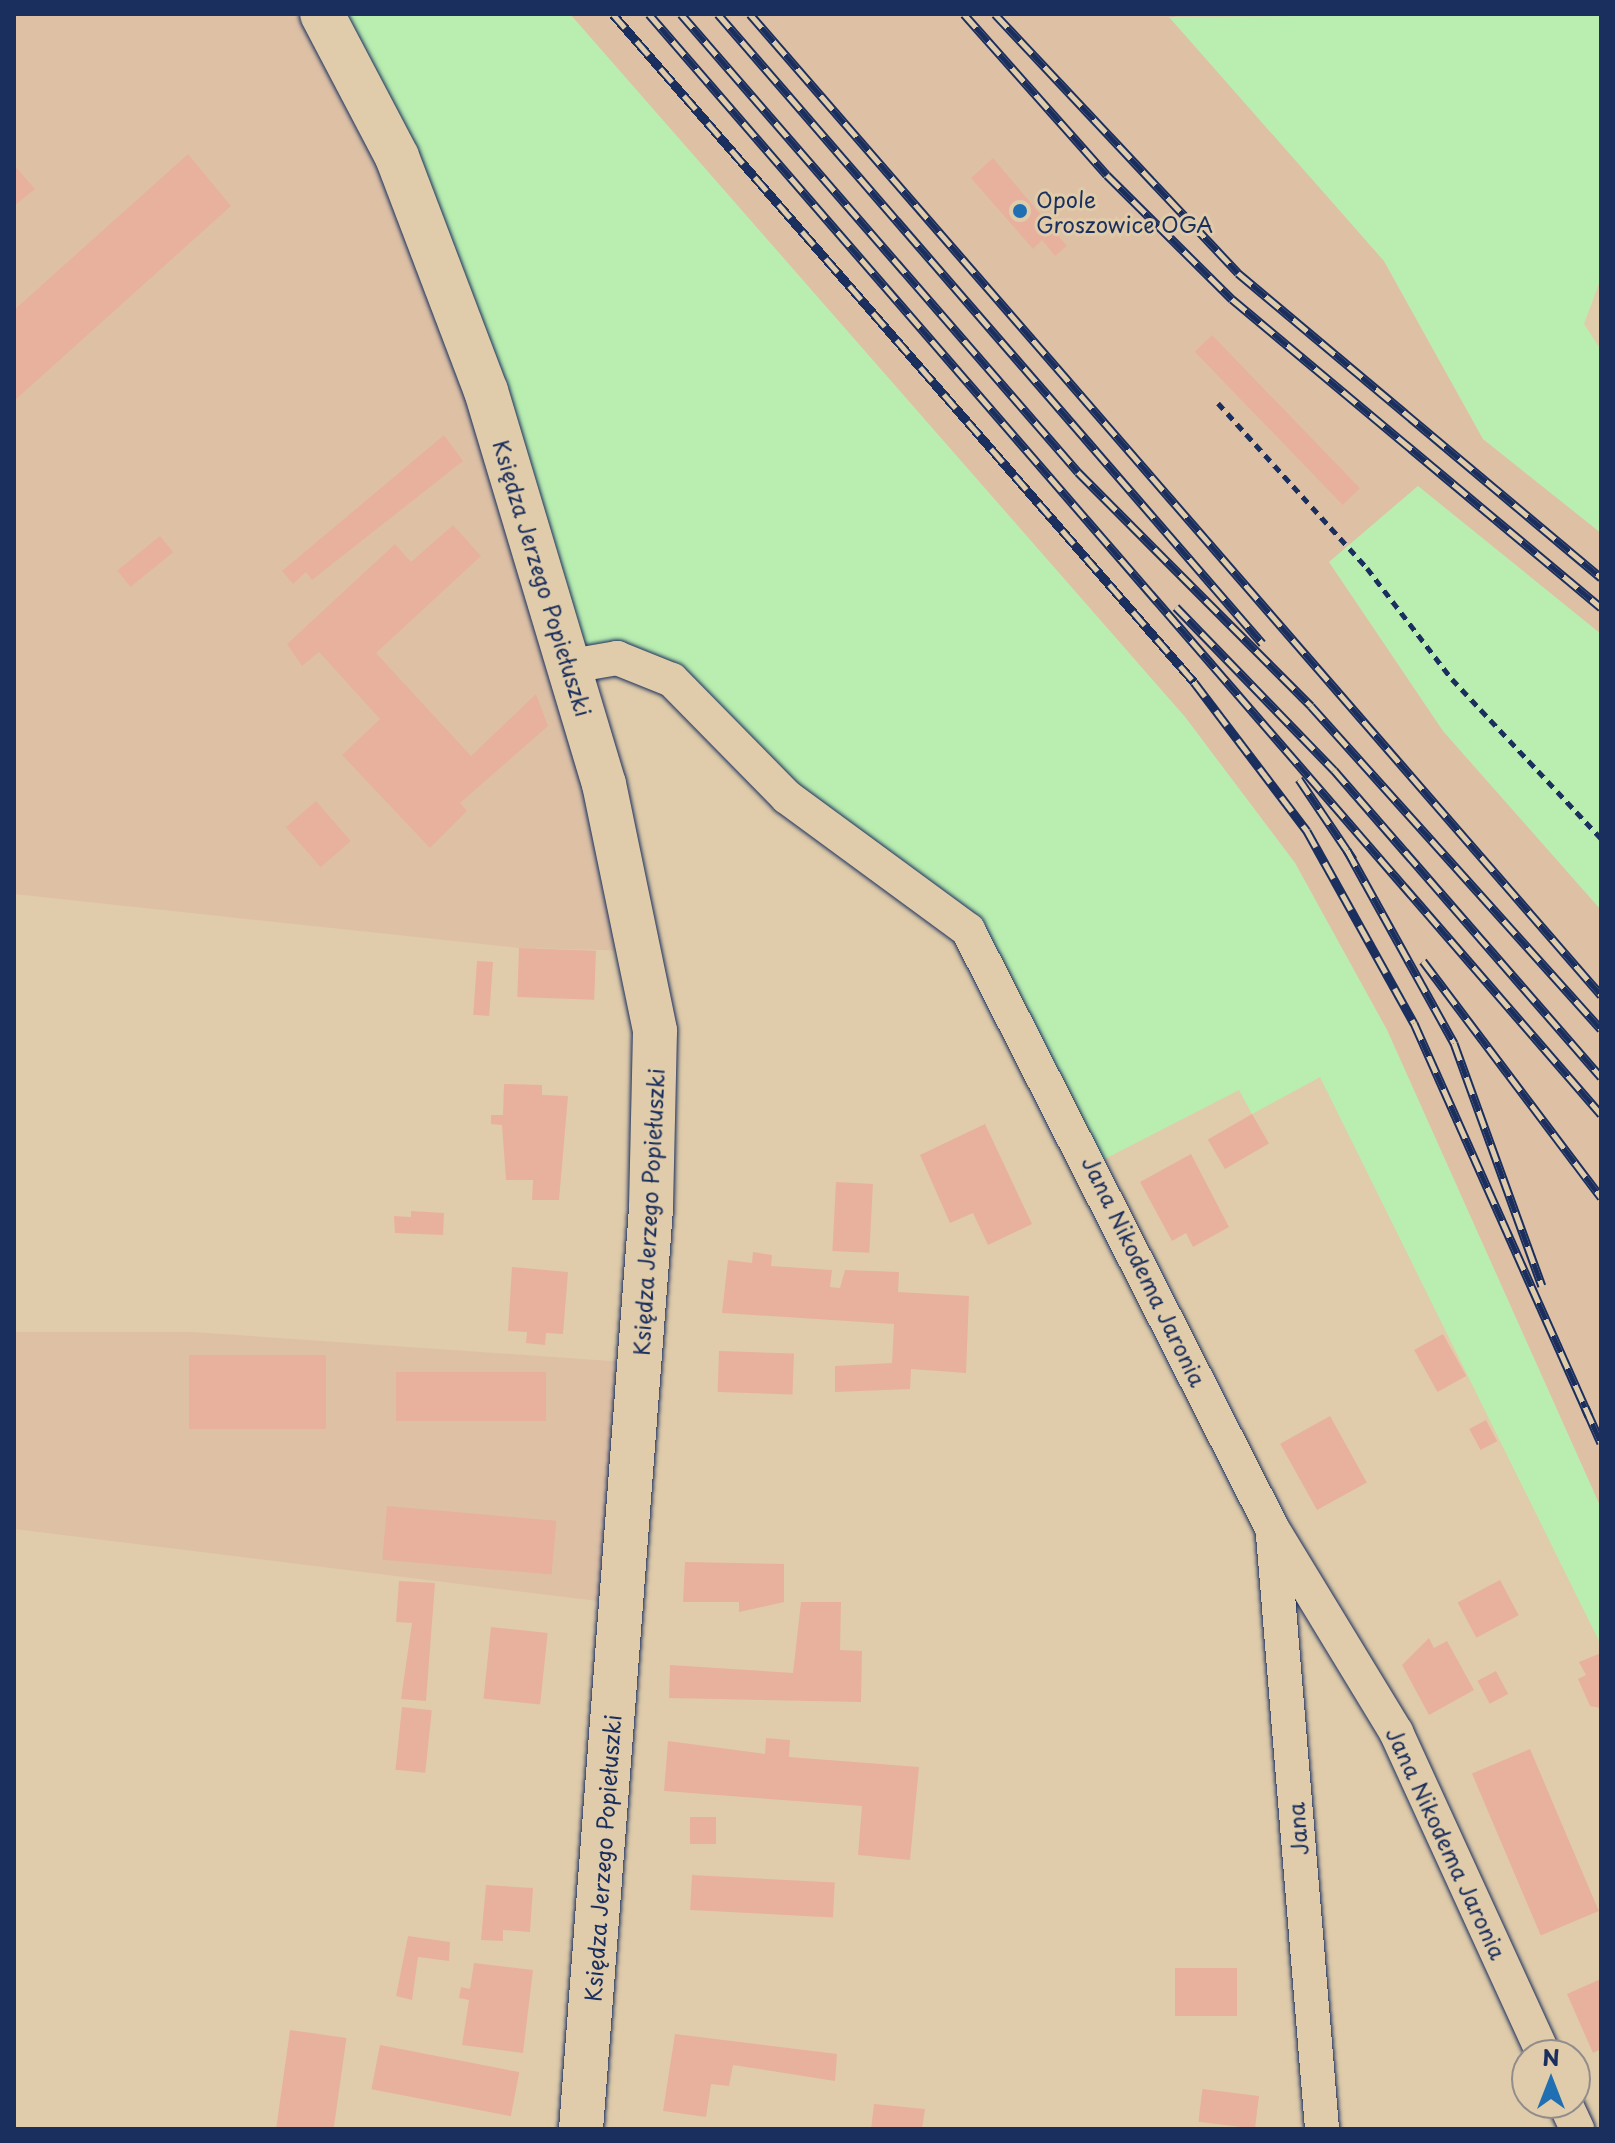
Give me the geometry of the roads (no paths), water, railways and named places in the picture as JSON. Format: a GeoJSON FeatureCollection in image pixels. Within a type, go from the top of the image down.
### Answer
{"type":"FeatureCollection","features":[{"type":"Feature","properties":{"kind":"main road","name":"Księdza Jerzego Popiełuszki"},"geometry":{"type":"LineString","coordinates":[[322,14],[370,97],[422,215],[571,666],[622,856],[657,1071],[581,2129]]}},
{"type":"Feature","properties":{"kind":"street","name":"Jana Nikodema Jaronia"},"geometry":{"type":"LineString","coordinates":[[571,666],[617,658],[672,680],[787,797],[929,894],[968,930],[1272,1528],[1396,1732],[1537,2039]]}},
{"type":"Feature","properties":{"kind":"street","name":"Jana"},"geometry":{"type":"LineString","coordinates":[[1272,1528],[1322,2129]]}},
{"type":"Feature","properties":{"kind":"railway"},"geometry":{"type":"LineString","coordinates":[[613,14],[1194,682],[1307,831],[1414,1023],[1589,1416]]}},
{"type":"Feature","properties":{"kind":"railway"},"geometry":{"type":"LineString","coordinates":[[649,14],[1601,1114]]}},
{"type":"Feature","properties":{"kind":"railway"},"geometry":{"type":"LineString","coordinates":[[681,14],[1078,472],[1311,706],[1601,1029]]}},
{"type":"Feature","properties":{"kind":"railway"},"geometry":{"type":"LineString","coordinates":[[718,14],[1262,643]]}},
{"type":"Feature","properties":{"kind":"railway"},"geometry":{"type":"LineString","coordinates":[[750,14],[1601,995]]}},
{"type":"Feature","properties":{"kind":"railway"},"geometry":{"type":"LineString","coordinates":[[964,14],[1107,175],[1232,299],[1601,607]]}},
{"type":"Feature","properties":{"kind":"railway"},"geometry":{"type":"LineString","coordinates":[[995,14],[1238,273],[1601,578]]}},
{"type":"Feature","properties":{"kind":"railway"},"geometry":{"type":"LineString","coordinates":[[1176,607],[1334,770],[1601,1077]]}},
{"type":"Feature","properties":{"kind":"railway"},"geometry":{"type":"LineString","coordinates":[[1299,779],[1353,859]]}},
{"type":"Feature","properties":{"kind":"railway"},"geometry":{"type":"LineString","coordinates":[[1347,850],[1454,1043],[1542,1286]]}},
{"type":"Feature","properties":{"kind":"railway"},"geometry":{"type":"LineString","coordinates":[[1423,961],[1601,1197]]}},
{"type":"Feature","properties":{"kind":"railway"},"geometry":{"type":"LineString","coordinates":[[1585,1407],[1601,1443]]}},
{"type":"Feature","properties":{"kind":"place","name":"Opole Groszowice OGA"},"geometry":{"type":"Point","coordinates":[1020,211]}}]}
